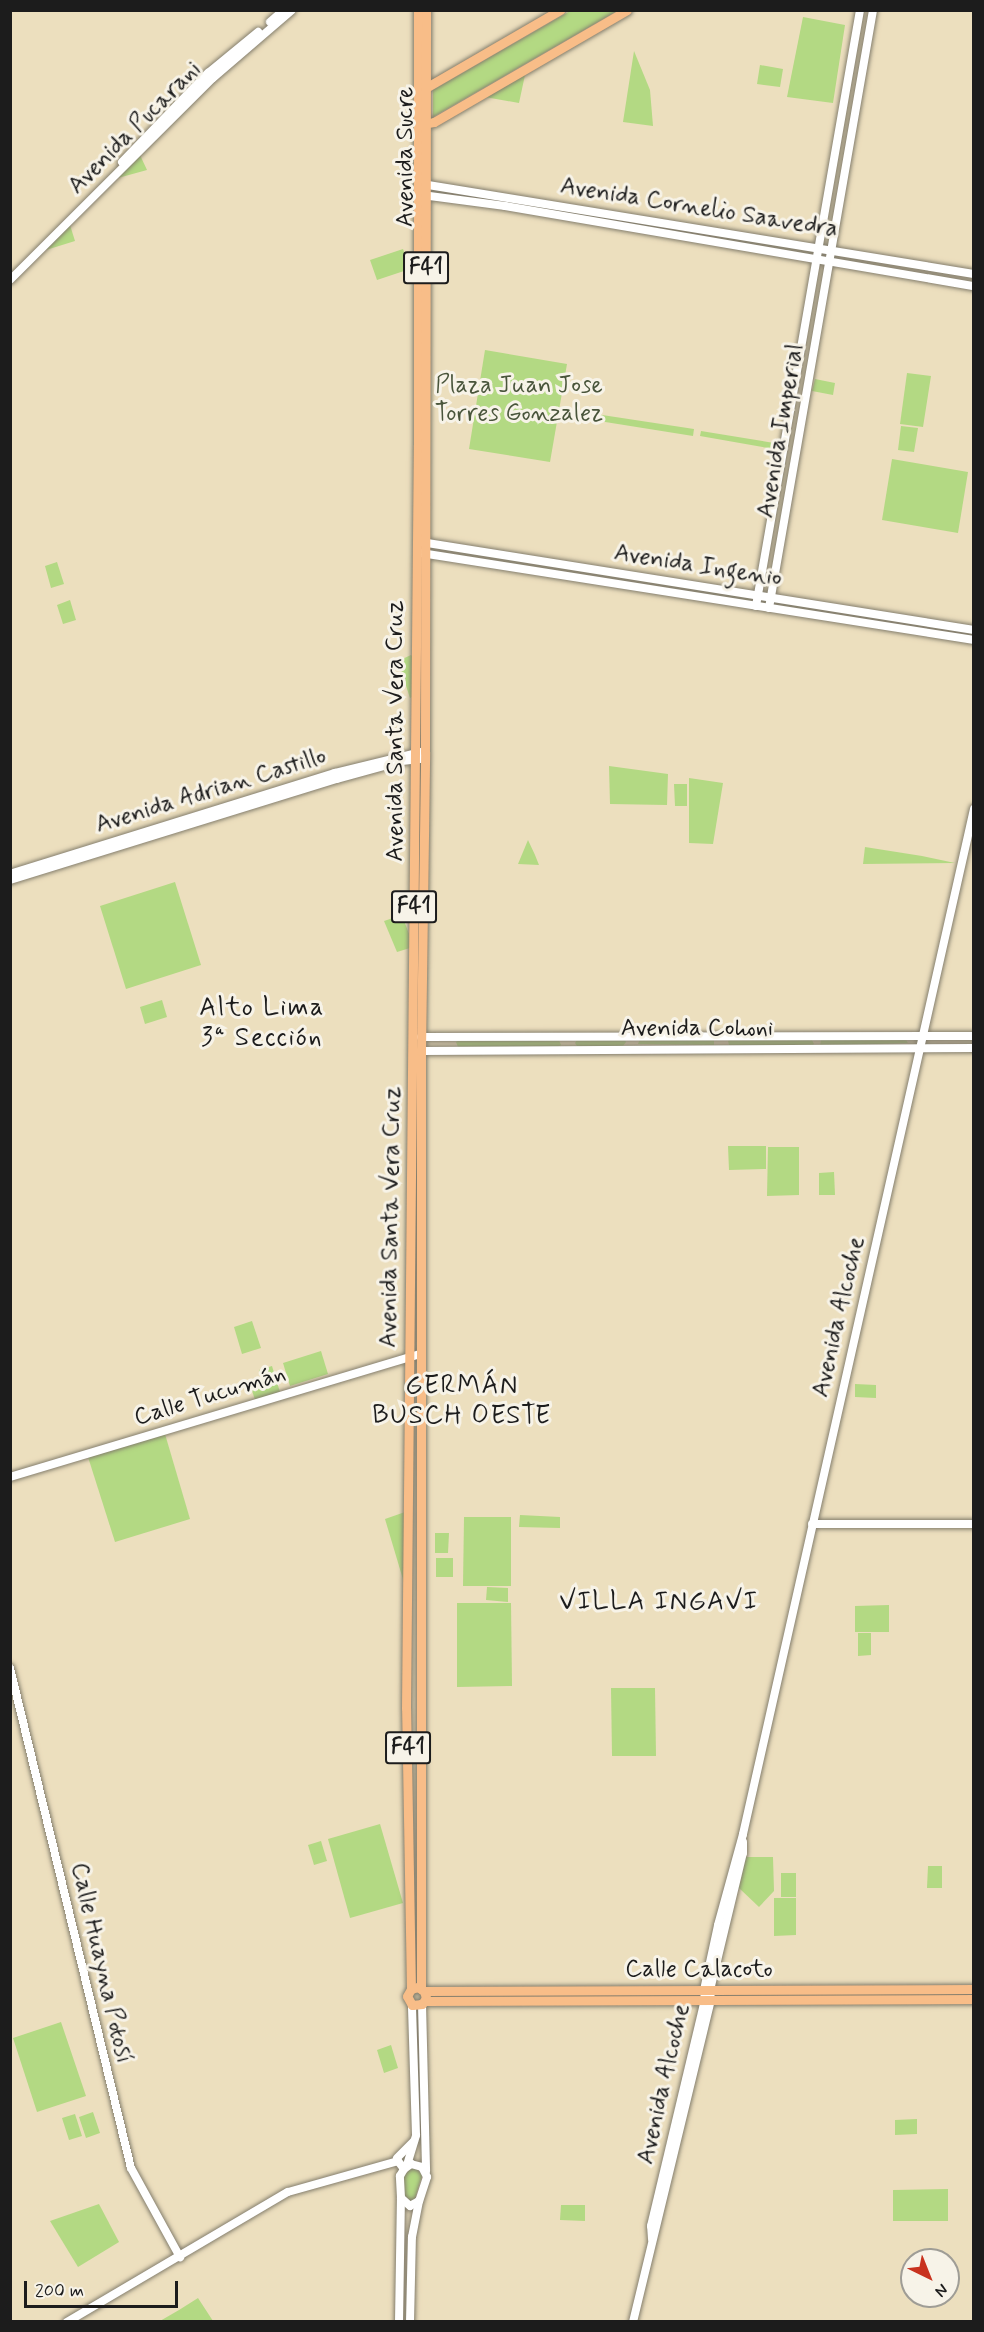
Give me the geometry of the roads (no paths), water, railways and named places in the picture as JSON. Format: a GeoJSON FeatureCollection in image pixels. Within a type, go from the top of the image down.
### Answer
{"type":"FeatureCollection","features":[{"type":"Feature","properties":{"kind":"main road","name":"Avenida Sucre"},"geometry":{"type":"LineString","coordinates":[[418,10],[422,91],[422,446]]}},
{"type":"Feature","properties":{"kind":"main road","name":"Avenida Sucre"},"geometry":{"type":"LineString","coordinates":[[422,91],[426,10]]}},
{"type":"Feature","properties":{"kind":"main road"},"geometry":{"type":"LineString","coordinates":[[422,91],[560,10]]}},
{"type":"Feature","properties":{"kind":"main road"},"geometry":{"type":"LineString","coordinates":[[422,124],[481,94],[625,11]]}},
{"type":"Feature","properties":{"kind":"main road","name":"Avenida Santa Vera Cruz"},"geometry":{"type":"LineString","coordinates":[[422,446],[420,756],[424,2003]]}},
{"type":"Feature","properties":{"kind":"main road","name":"Avenida Santa Vera Cruz"},"geometry":{"type":"LineString","coordinates":[[412,2005],[407,1996],[411,1989],[406,1708],[420,756]]}},
{"type":"Feature","properties":{"kind":"main road","name":"Calle Calacoto"},"geometry":{"type":"LineString","coordinates":[[411,1989],[974,1989]]}},
{"type":"Feature","properties":{"kind":"main road","name":"Calle Calacoto"},"geometry":{"type":"LineString","coordinates":[[412,2005],[424,2003],[974,1999]]}},
{"type":"Feature","properties":{"kind":"street","name":"Avenida Pucarani"},"geometry":{"type":"LineString","coordinates":[[10,273],[208,73],[284,10]]}},
{"type":"Feature","properties":{"kind":"street","name":"Avenida Pucarani"},"geometry":{"type":"LineString","coordinates":[[10,280],[213,78],[292,10]]}},
{"type":"Feature","properties":{"kind":"street","name":"Avenida Imperial"},"geometry":{"type":"LineString","coordinates":[[756,606],[860,10]]}},
{"type":"Feature","properties":{"kind":"street","name":"Avenida Imperial"},"geometry":{"type":"LineString","coordinates":[[769,608],[873,10]]}},
{"type":"Feature","properties":{"kind":"street","name":"Avenida Cornelio Saavedra"},"geometry":{"type":"LineString","coordinates":[[422,189],[819,248],[974,274]]}},
{"type":"Feature","properties":{"kind":"street","name":"Avenida Cornelio Saavedra"},"geometry":{"type":"LineString","coordinates":[[422,189],[974,286]]}},
{"type":"Feature","properties":{"kind":"street","name":"Avenida Ingenio"},"geometry":{"type":"LineString","coordinates":[[421,542],[974,630]]}},
{"type":"Feature","properties":{"kind":"street","name":"Avenida Ingenio"},"geometry":{"type":"LineString","coordinates":[[421,553],[974,640]]}},
{"type":"Feature","properties":{"kind":"street","name":"Avenida Adrian Castillo"},"geometry":{"type":"LineString","coordinates":[[10,874],[335,773],[420,756]]}},
{"type":"Feature","properties":{"kind":"street","name":"Avenida Adrian Castillo"},"geometry":{"type":"LineString","coordinates":[[10,880],[337,779],[420,756]]}},
{"type":"Feature","properties":{"kind":"street","name":"Avenida Alcoche"},"geometry":{"type":"LineString","coordinates":[[633,2322],[708,2000],[707,1990],[742,1852],[743,1834],[974,809]]}},
{"type":"Feature","properties":{"kind":"street","name":"Avenida Cohoni"},"geometry":{"type":"LineString","coordinates":[[421,1037],[974,1036]]}},
{"type":"Feature","properties":{"kind":"street","name":"Avenida Cohoni"},"geometry":{"type":"LineString","coordinates":[[421,1051],[678,1047],[974,1048]]}},
{"type":"Feature","properties":{"kind":"street","name":"Calle Tucumán"},"geometry":{"type":"LineString","coordinates":[[10,1477],[410,1355],[421,1354]]}},
{"type":"Feature","properties":{"kind":"street"},"geometry":{"type":"LineString","coordinates":[[812,1524],[974,1524]]}},
{"type":"Feature","properties":{"kind":"street","name":"Calle Huayna Potosí"},"geometry":{"type":"LineString","coordinates":[[10,1668],[131,2168],[180,2257]]}},
{"type":"Feature","properties":{"kind":"street"},"geometry":{"type":"LineString","coordinates":[[410,2322],[412,2237],[426,2171],[424,2003]]}},
{"type":"Feature","properties":{"kind":"street"},"geometry":{"type":"LineString","coordinates":[[399,2322],[400,2176],[406,2167],[415,2140],[412,2005]]}},
{"type":"Feature","properties":{"kind":"street"},"geometry":{"type":"LineString","coordinates":[[397,2158],[415,2140]]}},
{"type":"Feature","properties":{"kind":"street"},"geometry":{"type":"LineString","coordinates":[[67,2322],[288,2192],[398,2161],[406,2167]]}},
{"type":"Feature","properties":{"kind":"street"},"geometry":{"type":"LineString","coordinates":[[406,2167],[418,2164],[426,2171]]}},
{"type":"Feature","properties":{"kind":"street"},"geometry":{"type":"LineString","coordinates":[[401,2198],[407,2206],[419,2201]]}},
{"type":"Feature","properties":{"kind":"district","name":"Alto Lima 3ª Sección"},"geometry":{"type":"Point","coordinates":[262,1024]}},
{"type":"Feature","properties":{"kind":"district","name":"GERMÁN BUSCH OESTE"},"geometry":{"type":"Point","coordinates":[462,1402]}},
{"type":"Feature","properties":{"kind":"district","name":"VILLA INGAVI"},"geometry":{"type":"Point","coordinates":[659,1603]}},
{"type":"Feature","properties":{"kind":"park label","name":"Plaza Juan Jose Torres Gonzalez"},"geometry":{"type":"Point","coordinates":[519,400]}}]}
